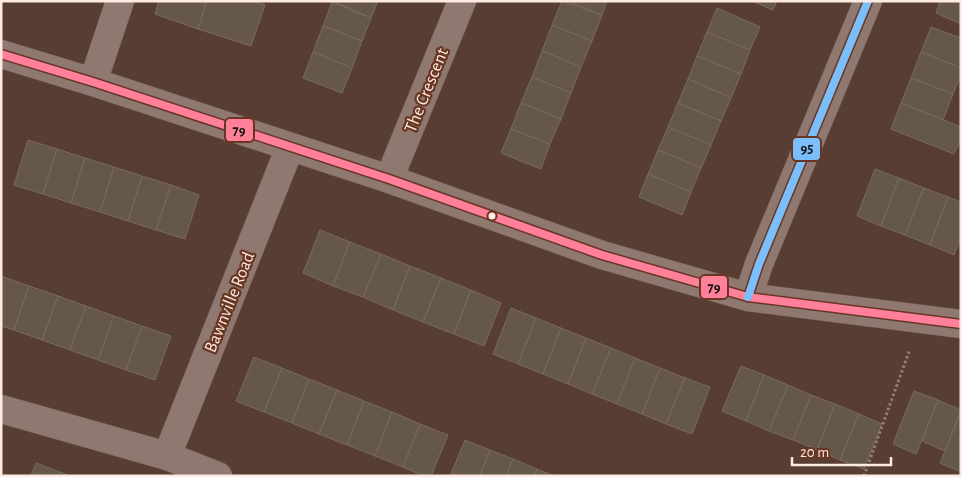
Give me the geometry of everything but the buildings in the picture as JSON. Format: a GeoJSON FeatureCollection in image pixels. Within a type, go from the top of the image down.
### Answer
{"type":"FeatureCollection","features":[{"type":"Feature","properties":{"kind":"street"},"geometry":{"type":"LineString","coordinates":[[93,82],[120,1]]}},
{"type":"Feature","properties":{"kind":"street","name":"The Crescent"},"geometry":{"type":"LineString","coordinates":[[389,179],[462,1]]}},
{"type":"Feature","properties":{"kind":"street"},"geometry":{"type":"LineString","coordinates":[[748,297],[764,251],[868,1]]}},
{"type":"Feature","properties":{"kind":"street"},"geometry":{"type":"LineString","coordinates":[[1,54],[93,82],[389,179],[602,255],[748,297],[961,324]]}},
{"type":"Feature","properties":{"kind":"street","name":"Bawnville Road"},"geometry":{"type":"LineString","coordinates":[[167,456],[290,147]]}},
{"type":"Feature","properties":{"kind":"street"},"geometry":{"type":"LineString","coordinates":[[1,409],[167,456],[218,476]]}},
{"type":"Feature","properties":{"kind":"path"},"geometry":{"type":"LineString","coordinates":[[864,476],[910,349]]}},
{"type":"Feature","properties":{"kind":"transit line","name":"95"},"geometry":{"type":"LineString","coordinates":[[748,297],[759,264],[868,1]]}},
{"type":"Feature","properties":{"kind":"transit line","name":"79"},"geometry":{"type":"LineString","coordinates":[[1,54],[93,82],[389,179],[602,255],[748,297],[961,324]]}}]}
